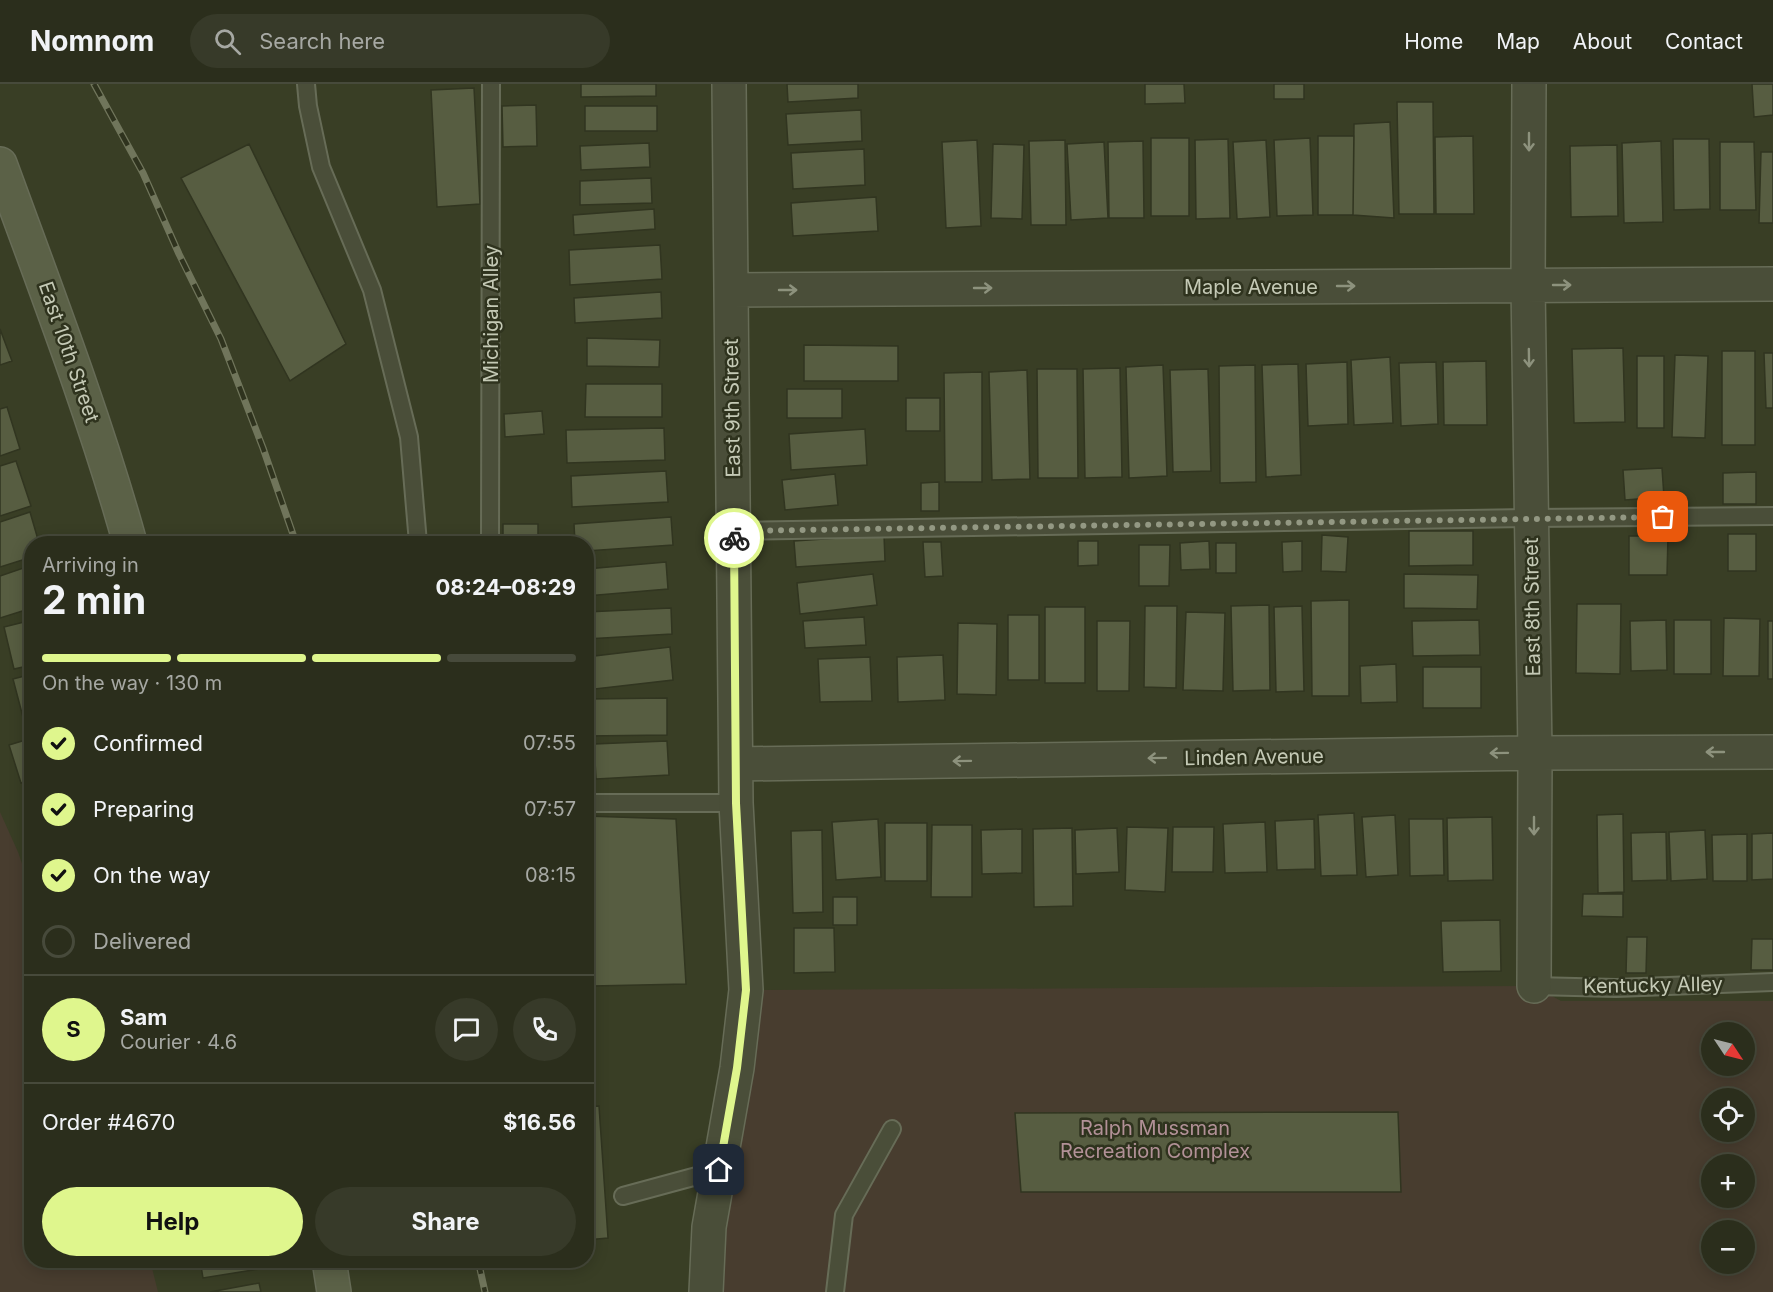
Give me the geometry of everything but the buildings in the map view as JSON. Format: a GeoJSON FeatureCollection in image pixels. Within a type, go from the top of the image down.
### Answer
{"type":"FeatureCollection","features":[{"type":"Feature","properties":{"kind":"main road","name":"East 10th Street"},"geometry":{"type":"LineString","coordinates":[[3,184],[37,262],[107,463],[128,536]]}},
{"type":"Feature","properties":{"kind":"main road"},"geometry":{"type":"LineString","coordinates":[[330,1268],[334,1292]]}},
{"type":"Feature","properties":{"kind":"street","name":"East 9th Street"},"geometry":{"type":"LineString","coordinates":[[706,1292],[709,1227],[737,1068],[746,990],[736,803],[729,84]]}},
{"type":"Feature","properties":{"kind":"street","name":"East 8th Street"},"geometry":{"type":"LineString","coordinates":[[1529,84],[1528,285],[1535,753],[1534,986]]}},
{"type":"Feature","properties":{"kind":"street","name":"Maple Avenue"},"geometry":{"type":"LineString","coordinates":[[731,288],[732,290],[1773,284]]}},
{"type":"Feature","properties":{"kind":"street","name":"Linden Avenue"},"geometry":{"type":"LineString","coordinates":[[736,764],[1773,752]]}},
{"type":"Feature","properties":{"kind":"lane"},"geometry":{"type":"LineString","coordinates":[[306,84],[308,106],[321,167],[372,291],[409,437],[417,536]]}},
{"type":"Feature","properties":{"kind":"lane","name":"Michigan Alley"},"geometry":{"type":"LineString","coordinates":[[490,536],[491,84]]}},
{"type":"Feature","properties":{"kind":"lane"},"geometry":{"type":"LineString","coordinates":[[734,531],[1773,516]]}},
{"type":"Feature","properties":{"kind":"lane"},"geometry":{"type":"LineString","coordinates":[[594,803],[736,803]]}},
{"type":"Feature","properties":{"kind":"lane","name":"Kentucky Alley"},"geometry":{"type":"LineString","coordinates":[[1534,986],[1616,988],[1773,982]]}},
{"type":"Feature","properties":{"kind":"lane"},"geometry":{"type":"LineString","coordinates":[[835,1292],[843,1215],[892,1129]]}},
{"type":"Feature","properties":{"kind":"lane"},"geometry":{"type":"LineString","coordinates":[[623,1196],[719,1170]]}},
{"type":"Feature","properties":{"kind":"green space"},"geometry":{"type":"Polygon","coordinates":[[[0,812],[24,870],[24,1268],[152,1268],[158,1292],[0,1292],[0,812]]]}},
{"type":"Feature","properties":{"kind":"green space","name":"Ralph Mussman Recreation Complex"},"geometry":{"type":"Polygon","coordinates":[[[1534,986],[1561,1001],[1773,1001],[1773,1292],[706,1292],[746,990],[1534,986]]]}},
{"type":"Feature","properties":{"kind":"railway"},"geometry":{"type":"LineString","coordinates":[[94,84],[143,173],[179,254],[221,339],[294,536]]}},
{"type":"Feature","properties":{"kind":"railway"},"geometry":{"type":"LineString","coordinates":[[480,1268],[485,1292]]}},
{"type":"Feature","properties":{"kind":"way so far"},"geometry":{"type":"LineString","coordinates":[[734,538],[734,531],[1663,517]]}},
{"type":"Feature","properties":{"kind":"route"},"geometry":{"type":"LineString","coordinates":[[719,1170],[737,1068],[746,990],[736,803],[734,538]]}}]}
